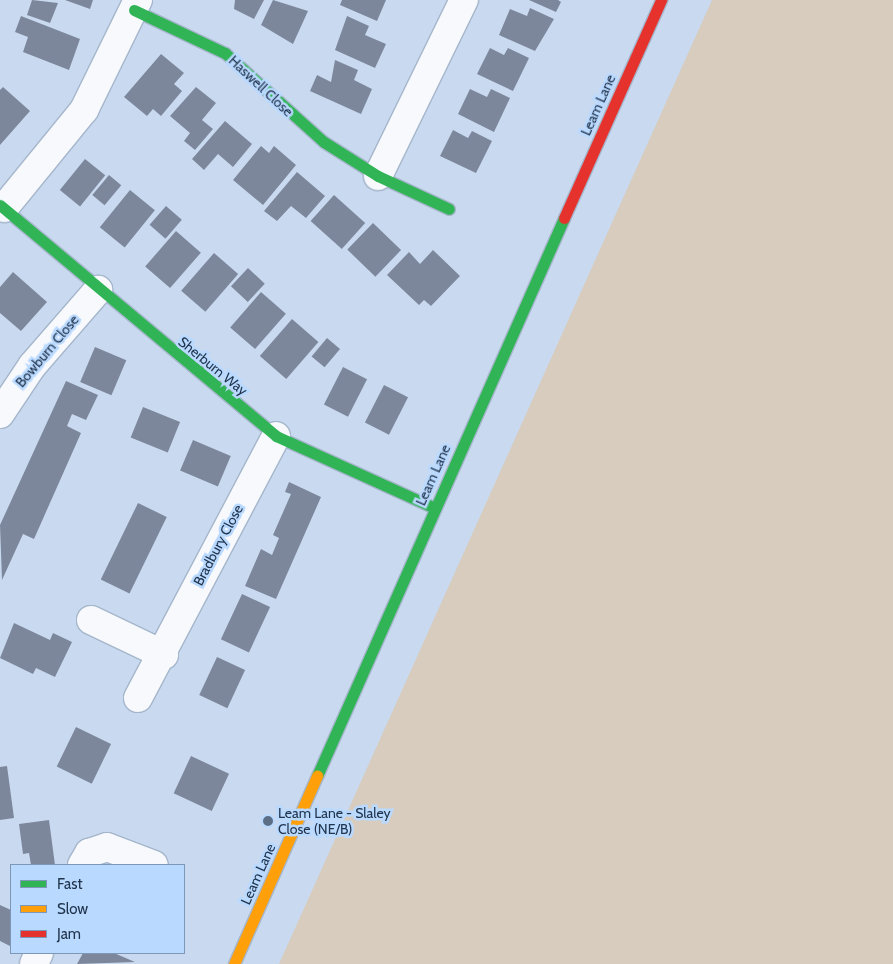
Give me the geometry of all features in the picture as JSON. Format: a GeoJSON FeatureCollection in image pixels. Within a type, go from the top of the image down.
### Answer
{"type":"FeatureCollection","features":[{"type":"Feature","properties":{"kind":"main road","name":"Leam Lane"},"geometry":{"type":"LineString","coordinates":[[234,964],[661,0]]}},
{"type":"Feature","properties":{"kind":"main road","name":"Haswell Close"},"geometry":{"type":"LineString","coordinates":[[136,5],[226,53],[318,138],[378,176],[448,209]]}},
{"type":"Feature","properties":{"kind":"main road","name":"Sherburn Way"},"geometry":{"type":"LineString","coordinates":[[2,206],[98,290],[276,436],[435,508]]}},
{"type":"Feature","properties":{"kind":"street"},"geometry":{"type":"LineString","coordinates":[[378,176],[458,2]]}},
{"type":"Feature","properties":{"kind":"street","name":"Haswell Close"},"geometry":{"type":"LineString","coordinates":[[2,206],[84,110],[136,5]]}},
{"type":"Feature","properties":{"kind":"street","name":"Bowburn Close"},"geometry":{"type":"LineString","coordinates":[[0,414],[32,366],[98,290]]}},
{"type":"Feature","properties":{"kind":"street","name":"Bradbury Close"},"geometry":{"type":"LineString","coordinates":[[138,698],[164,655],[276,436]]}},
{"type":"Feature","properties":{"kind":"street"},"geometry":{"type":"LineString","coordinates":[[91,620],[164,655]]}},
{"type":"Feature","properties":{"kind":"street"},"geometry":{"type":"LineString","coordinates":[[83,864],[89,853],[107,847],[151,864]]}},
{"type":"Feature","properties":{"kind":"shaded area"},"geometry":{"type":"Polygon","coordinates":[[[712,0],[893,0],[893,964],[279,964],[712,0]]]}},
{"type":"Feature","properties":{"kind":"building"},"geometry":{"type":"Polygon","coordinates":[[[32,0],[58,3],[50,23],[27,15],[32,0]]]}},
{"type":"Feature","properties":{"kind":"building"},"geometry":{"type":"Polygon","coordinates":[[[65,0],[93,0],[90,9],[65,0]]]}},
{"type":"Feature","properties":{"kind":"building"},"geometry":{"type":"Polygon","coordinates":[[[235,0],[264,0],[254,19],[234,9],[235,0]]]}},
{"type":"Feature","properties":{"kind":"building"},"geometry":{"type":"Polygon","coordinates":[[[273,0],[308,11],[293,44],[261,25],[273,0]]]}},
{"type":"Feature","properties":{"kind":"building"},"geometry":{"type":"Polygon","coordinates":[[[342,0],[386,0],[377,21],[340,5],[342,0]]]}},
{"type":"Feature","properties":{"kind":"building"},"geometry":{"type":"Polygon","coordinates":[[[529,0],[558,0],[561,2],[556,12],[529,0]]]}},
{"type":"Feature","properties":{"kind":"building"},"geometry":{"type":"Polygon","coordinates":[[[530,8],[554,19],[535,51],[499,35],[510,9],[527,16],[530,8]]]}},
{"type":"Feature","properties":{"kind":"building"},"geometry":{"type":"Polygon","coordinates":[[[21,16],[80,39],[69,70],[23,52],[28,37],[15,32],[21,16]]]}},
{"type":"Feature","properties":{"kind":"building"},"geometry":{"type":"Polygon","coordinates":[[[347,16],[369,26],[365,35],[386,44],[375,68],[335,50],[347,16]]]}},
{"type":"Feature","properties":{"kind":"building"},"geometry":{"type":"Polygon","coordinates":[[[490,48],[504,55],[508,48],[529,58],[513,91],[477,74],[490,48]]]}},
{"type":"Feature","properties":{"kind":"building"},"geometry":{"type":"Polygon","coordinates":[[[161,54],[184,73],[174,84],[182,91],[161,116],[153,109],[147,116],[124,97],[161,54]]]}},
{"type":"Feature","properties":{"kind":"building"},"geometry":{"type":"Polygon","coordinates":[[[335,60],[358,70],[354,80],[372,89],[361,114],[310,91],[317,75],[331,82],[335,60]]]}},
{"type":"Feature","properties":{"kind":"building"},"geometry":{"type":"Polygon","coordinates":[[[3,87],[30,111],[0,145],[0,90],[3,87]]]}},
{"type":"Feature","properties":{"kind":"building"},"geometry":{"type":"Polygon","coordinates":[[[196,87],[216,103],[202,120],[213,129],[195,150],[184,141],[190,133],[170,116],[196,87]]]}},
{"type":"Feature","properties":{"kind":"building"},"geometry":{"type":"Polygon","coordinates":[[[470,89],[487,97],[491,89],[510,98],[494,132],[458,114],[470,89]]]}},
{"type":"Feature","properties":{"kind":"building"},"geometry":{"type":"Polygon","coordinates":[[[225,121],[252,144],[233,167],[218,154],[204,170],[192,159],[225,121]]]}},
{"type":"Feature","properties":{"kind":"building"},"geometry":{"type":"Polygon","coordinates":[[[453,130],[468,138],[472,131],[492,141],[476,173],[440,156],[453,130]]]}},
{"type":"Feature","properties":{"kind":"building"},"geometry":{"type":"Polygon","coordinates":[[[261,146],[269,153],[274,146],[296,165],[263,205],[233,180],[261,146]]]}},
{"type":"Feature","properties":{"kind":"building"},"geometry":{"type":"Polygon","coordinates":[[[85,159],[105,175],[80,206],[60,190],[85,159]]]}},
{"type":"Feature","properties":{"kind":"building"},"geometry":{"type":"Polygon","coordinates":[[[297,172],[325,196],[306,218],[291,206],[277,221],[264,211],[297,172]]]}},
{"type":"Feature","properties":{"kind":"building"},"geometry":{"type":"Polygon","coordinates":[[[109,175],[121,185],[105,205],[92,195],[109,175]]]}},
{"type":"Feature","properties":{"kind":"building"},"geometry":{"type":"Polygon","coordinates":[[[130,190],[155,210],[125,247],[100,227],[130,190]]]}},
{"type":"Feature","properties":{"kind":"building"},"geometry":{"type":"Polygon","coordinates":[[[334,195],[365,223],[342,249],[311,221],[334,195]]]}},
{"type":"Feature","properties":{"kind":"building"},"geometry":{"type":"Polygon","coordinates":[[[166,206],[182,220],[165,239],[150,225],[166,206]]]}},
{"type":"Feature","properties":{"kind":"building"},"geometry":{"type":"Polygon","coordinates":[[[373,223],[401,250],[375,277],[347,250],[373,223]]]}},
{"type":"Feature","properties":{"kind":"building"},"geometry":{"type":"Polygon","coordinates":[[[176,231],[201,253],[170,288],[145,266],[176,231]]]}},
{"type":"Feature","properties":{"kind":"building"},"geometry":{"type":"Polygon","coordinates":[[[433,250],[460,276],[431,306],[424,300],[419,305],[387,275],[409,252],[420,264],[433,250]]]}},
{"type":"Feature","properties":{"kind":"building"},"geometry":{"type":"Polygon","coordinates":[[[214,253],[238,274],[205,312],[181,291],[214,253]]]}},
{"type":"Feature","properties":{"kind":"building"},"geometry":{"type":"Polygon","coordinates":[[[248,268],[265,284],[248,302],[231,286],[248,268]]]}},
{"type":"Feature","properties":{"kind":"building"},"geometry":{"type":"Polygon","coordinates":[[[13,272],[47,302],[21,331],[0,313],[0,287],[13,272]]]}},
{"type":"Feature","properties":{"kind":"building"},"geometry":{"type":"Polygon","coordinates":[[[261,292],[286,314],[255,349],[230,327],[261,292]]]}},
{"type":"Feature","properties":{"kind":"building"},"geometry":{"type":"Polygon","coordinates":[[[292,319],[318,342],[286,379],[260,356],[292,319]]]}},
{"type":"Feature","properties":{"kind":"building"},"geometry":{"type":"Polygon","coordinates":[[[327,338],[340,349],[325,367],[312,356],[327,338]]]}},
{"type":"Feature","properties":{"kind":"building"},"geometry":{"type":"Polygon","coordinates":[[[95,347],[126,360],[111,395],[80,382],[95,347]]]}},
{"type":"Feature","properties":{"kind":"building"},"geometry":{"type":"Polygon","coordinates":[[[343,367],[367,379],[348,417],[324,404],[343,367]]]}},
{"type":"Feature","properties":{"kind":"building"},"geometry":{"type":"Polygon","coordinates":[[[66,381],[98,395],[86,420],[72,414],[67,426],[81,433],[34,539],[23,534],[2,580],[0,525],[66,381]]]}},
{"type":"Feature","properties":{"kind":"building"},"geometry":{"type":"Polygon","coordinates":[[[384,385],[408,397],[389,435],[365,422],[384,385]]]}},
{"type":"Feature","properties":{"kind":"building"},"geometry":{"type":"Polygon","coordinates":[[[143,407],[180,422],[168,453],[131,438],[143,407]]]}},
{"type":"Feature","properties":{"kind":"building"},"geometry":{"type":"Polygon","coordinates":[[[193,440],[231,456],[218,486],[180,470],[193,440]]]}},
{"type":"Feature","properties":{"kind":"building"},"geometry":{"type":"Polygon","coordinates":[[[289,482],[321,497],[276,599],[245,586],[261,549],[272,555],[279,538],[273,535],[291,494],[285,492],[289,482]]]}},
{"type":"Feature","properties":{"kind":"building"},"geometry":{"type":"Polygon","coordinates":[[[138,503],[167,517],[129,593],[101,579],[138,503]]]}},
{"type":"Feature","properties":{"kind":"building"},"geometry":{"type":"Polygon","coordinates":[[[242,594],[270,607],[249,652],[221,639],[242,594]]]}},
{"type":"Feature","properties":{"kind":"building"},"geometry":{"type":"Polygon","coordinates":[[[14,623],[50,640],[53,633],[72,642],[55,677],[36,668],[33,674],[0,658],[14,623]]]}},
{"type":"Feature","properties":{"kind":"building"},"geometry":{"type":"Polygon","coordinates":[[[217,657],[245,670],[227,708],[199,695],[217,657]]]}},
{"type":"Feature","properties":{"kind":"building"},"geometry":{"type":"Polygon","coordinates":[[[76,727],[111,744],[92,784],[57,767],[76,727]]]}},
{"type":"Feature","properties":{"kind":"building"},"geometry":{"type":"Polygon","coordinates":[[[191,756],[229,774],[212,811],[174,793],[191,756]]]}},
{"type":"Feature","properties":{"kind":"building"},"geometry":{"type":"Polygon","coordinates":[[[7,766],[14,818],[0,820],[0,767],[7,766]]]}},
{"type":"Feature","properties":{"kind":"building"},"geometry":{"type":"Polygon","coordinates":[[[49,820],[55,864],[31,864],[29,853],[23,854],[19,824],[49,820]]]}},
{"type":"Feature","properties":{"kind":"building"},"geometry":{"type":"Polygon","coordinates":[[[0,905],[10,910],[10,946],[0,941],[0,905]]]}},
{"type":"Feature","properties":{"kind":"building"},"geometry":{"type":"Polygon","coordinates":[[[82,954],[116,954],[135,962],[77,964],[82,954]]]}},
{"type":"Feature","properties":{"kind":"traffic: fast"},"geometry":{"type":"LineString","coordinates":[[134,10],[225,53],[324,142],[378,176],[449,209]]}},
{"type":"Feature","properties":{"kind":"traffic: fast"},"geometry":{"type":"LineString","coordinates":[[0,205],[276,436],[435,508]]}},
{"type":"Feature","properties":{"kind":"traffic: fast"},"geometry":{"type":"LineString","coordinates":[[317,776],[564,218]]}},
{"type":"Feature","properties":{"kind":"traffic: slow"},"geometry":{"type":"LineString","coordinates":[[234,964],[317,776]]}},
{"type":"Feature","properties":{"kind":"traffic: jam"},"geometry":{"type":"LineString","coordinates":[[564,218],[661,0]]}},
{"type":"Feature","properties":{"kind":"place","name":"Leam Lane - Slaley Close (NE/B)"},"geometry":{"type":"Point","coordinates":[268,821]}}]}
